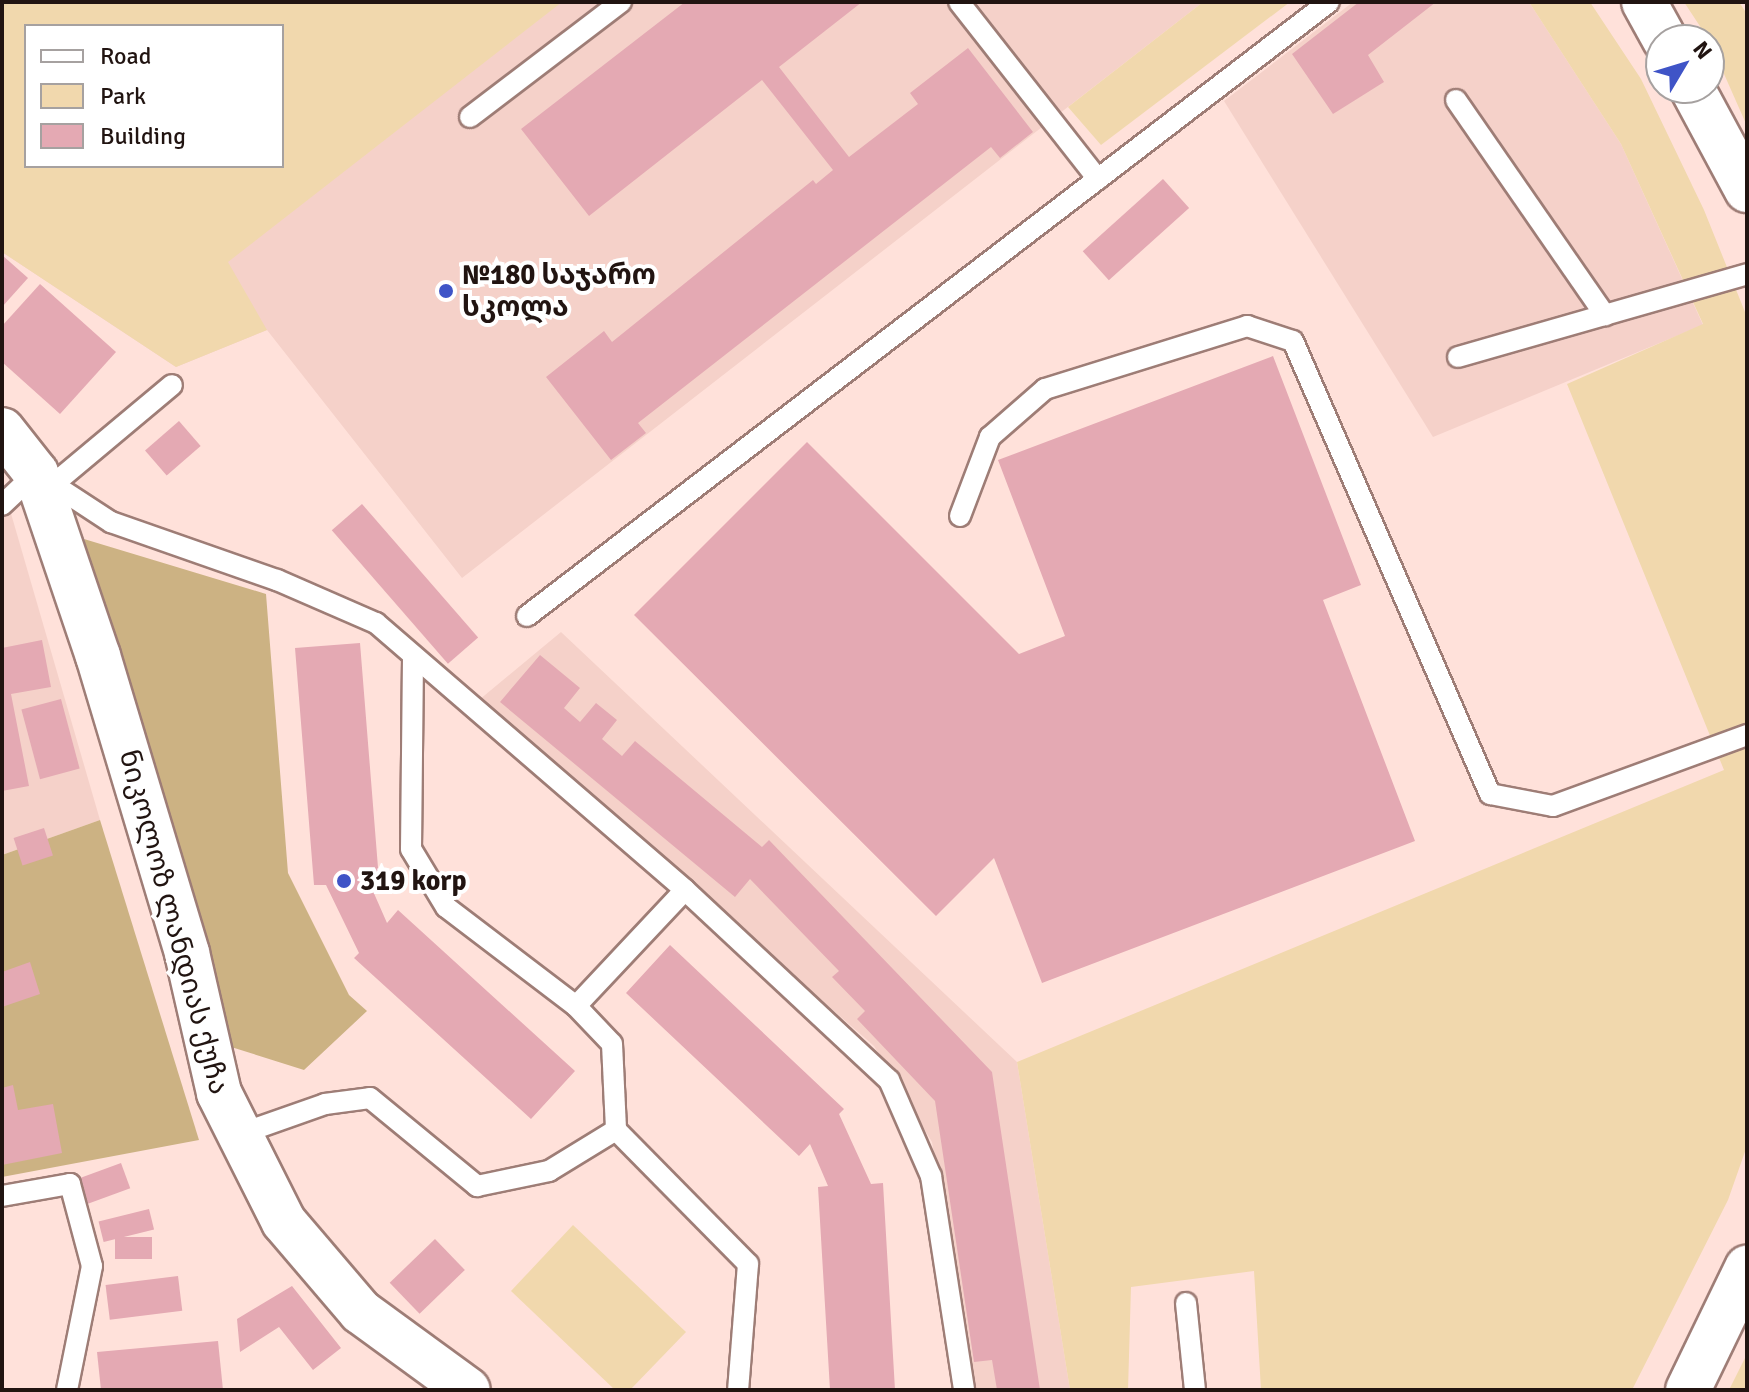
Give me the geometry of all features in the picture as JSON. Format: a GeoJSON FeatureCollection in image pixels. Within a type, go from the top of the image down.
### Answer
{"type":"FeatureCollection","features":[{"type":"Feature","properties":{"kind":"street"},"geometry":{"type":"LineString","coordinates":[[1644,2],[1656,24]]}},
{"type":"Feature","properties":{"kind":"street"},"geometry":{"type":"LineString","coordinates":[[1701,104],[1747,190]]}},
{"type":"Feature","properties":{"kind":"street","name":"ნიკოლოზ ლანდიას ქუჩა"},"geometry":{"type":"LineString","coordinates":[[25,464],[98,656],[178,922],[219,1093],[284,1222],[361,1312],[468,1390]]}},
{"type":"Feature","properties":{"kind":"street"},"geometry":{"type":"LineString","coordinates":[[1688,1390],[1747,1268]]}},
{"type":"Feature","properties":{"kind":"lane"},"geometry":{"type":"LineString","coordinates":[[470,117],[621,2]]}},
{"type":"Feature","properties":{"kind":"lane"},"geometry":{"type":"LineString","coordinates":[[959,2],[1098,179]]}},
{"type":"Feature","properties":{"kind":"lane"},"geometry":{"type":"LineString","coordinates":[[527,616],[1329,2]]}},
{"type":"Feature","properties":{"kind":"lane"},"geometry":{"type":"LineString","coordinates":[[1456,100],[1605,315]]}},
{"type":"Feature","properties":{"kind":"lane"},"geometry":{"type":"LineString","coordinates":[[1458,357],[1747,274]]}},
{"type":"Feature","properties":{"kind":"lane"},"geometry":{"type":"LineString","coordinates":[[960,516],[990,437],[1045,389],[1247,326],[1293,341],[1490,794],[1553,806],[1747,735]]}},
{"type":"Feature","properties":{"kind":"lane"},"geometry":{"type":"LineString","coordinates":[[2,505],[25,464],[172,385]]}},
{"type":"Feature","properties":{"kind":"lane"},"geometry":{"type":"LineString","coordinates":[[25,464],[111,522],[277,580],[376,623],[685,890],[889,1080],[931,1176],[964,1390]]}},
{"type":"Feature","properties":{"kind":"lane"},"geometry":{"type":"LineString","coordinates":[[413,658],[411,849],[446,907],[576,1006],[612,1044],[616,1130],[748,1264],[738,1390]]}},
{"type":"Feature","properties":{"kind":"lane"},"geometry":{"type":"LineString","coordinates":[[576,1006],[685,890]]}},
{"type":"Feature","properties":{"kind":"lane"},"geometry":{"type":"LineString","coordinates":[[240,1134],[325,1104],[370,1098],[477,1186],[549,1171],[616,1130]]}},
{"type":"Feature","properties":{"kind":"lane"},"geometry":{"type":"LineString","coordinates":[[2,1196],[70,1184],[92,1266],[67,1390]]}},
{"type":"Feature","properties":{"kind":"lane"},"geometry":{"type":"LineString","coordinates":[[1186,1303],[1195,1390]]}},
{"type":"Feature","properties":{"kind":"shaded area","name":"№180 საჯარო სკოლა"},"geometry":{"type":"Polygon","coordinates":[[[2,2],[1203,2],[462,578],[267,330],[176,367],[2,252],[2,2]]]}},
{"type":"Feature","properties":{"kind":"shaded area"},"geometry":{"type":"Polygon","coordinates":[[[1353,2],[1529,2],[1621,144],[1703,325],[1433,437],[1224,101],[1353,2]]]}},
{"type":"Feature","properties":{"kind":"shaded area"},"geometry":{"type":"Polygon","coordinates":[[[2,487],[100,820],[2,855],[2,487]]]}},
{"type":"Feature","properties":{"kind":"shaded area"},"geometry":{"type":"Polygon","coordinates":[[[84,539],[266,594],[288,873],[349,995],[367,1011],[304,1070],[228,1046],[84,539]]]}},
{"type":"Feature","properties":{"kind":"shaded area"},"geometry":{"type":"Polygon","coordinates":[[[561,632],[1017,1062],[1070,1390],[973,1390],[932,1142],[874,1046],[479,700],[561,632]]]}},
{"type":"Feature","properties":{"kind":"shaded area"},"geometry":{"type":"Polygon","coordinates":[[[100,820],[199,1140],[2,1177],[2,855],[100,820]]]}},
{"type":"Feature","properties":{"kind":"green space"},"geometry":{"type":"Polygon","coordinates":[[[2,2],[562,2],[228,262],[267,330],[176,367],[2,252],[2,2]]]}},
{"type":"Feature","properties":{"kind":"green space"},"geometry":{"type":"Polygon","coordinates":[[[1203,2],[1290,2],[1101,145],[1068,107],[1203,2]]]}},
{"type":"Feature","properties":{"kind":"green space"},"geometry":{"type":"Polygon","coordinates":[[[1529,2],[1590,2],[1641,79],[1645,87],[1645,104],[1653,104],[1704,210],[1747,317],[1747,1146],[1728,1200],[1632,1390],[1261,1390],[1254,1271],[1131,1287],[1128,1390],[1070,1390],[1017,1062],[1724,770],[1567,384],[1703,324],[1621,144],[1529,2]]]}},
{"type":"Feature","properties":{"kind":"green space"},"geometry":{"type":"Polygon","coordinates":[[[1684,2],[1739,2],[1747,14],[1747,126],[1725,76],[1725,24],[1698,24],[1684,2]]]}},
{"type":"Feature","properties":{"kind":"green space"},"geometry":{"type":"Polygon","coordinates":[[[573,1225],[686,1332],[630,1390],[615,1390],[511,1291],[573,1225]]]}},
{"type":"Feature","properties":{"kind":"green space"},"geometry":{"type":"Polygon","coordinates":[[[1747,1354],[1747,1390],[1729,1390],[1747,1354]]]}},
{"type":"Feature","properties":{"kind":"building"},"geometry":{"type":"Polygon","coordinates":[[[685,2],[862,2],[779,67],[849,157],[918,104],[910,93],[968,48],[1033,132],[1000,158],[991,147],[638,423],[646,433],[611,460],[546,377],[604,331],[612,342],[813,180],[816,184],[833,170],[762,80],[589,216],[521,129],[685,2]]]}},
{"type":"Feature","properties":{"kind":"building"},"geometry":{"type":"Polygon","coordinates":[[[1359,2],[1436,2],[1368,55],[1384,82],[1333,114],[1292,54],[1359,2]]]}},
{"type":"Feature","properties":{"kind":"building"},"geometry":{"type":"Polygon","coordinates":[[[1163,179],[1189,208],[1109,280],[1083,251],[1163,179]]]}},
{"type":"Feature","properties":{"kind":"building"},"geometry":{"type":"Polygon","coordinates":[[[2,255],[28,278],[2,307],[2,255]]]}},
{"type":"Feature","properties":{"kind":"building"},"geometry":{"type":"Polygon","coordinates":[[[40,284],[116,352],[60,414],[2,362],[2,326],[40,284]]]}},
{"type":"Feature","properties":{"kind":"building"},"geometry":{"type":"Polygon","coordinates":[[[1273,356],[1361,585],[1323,600],[1415,841],[1042,983],[994,858],[936,916],[634,615],[807,442],[1019,654],[1065,636],[998,460],[1273,356]]]}},
{"type":"Feature","properties":{"kind":"building"},"geometry":{"type":"Polygon","coordinates":[[[179,421],[201,446],[167,475],[145,451],[179,421]]]}},
{"type":"Feature","properties":{"kind":"building"},"geometry":{"type":"Polygon","coordinates":[[[362,504],[478,638],[448,664],[332,530],[362,504]]]}},
{"type":"Feature","properties":{"kind":"building"},"geometry":{"type":"Polygon","coordinates":[[[42,640],[51,687],[11,694],[29,786],[2,791],[2,648],[42,640]]]}},
{"type":"Feature","properties":{"kind":"building","name":"319 korp"},"geometry":{"type":"Polygon","coordinates":[[[360,643],[379,880],[369,882],[387,923],[398,910],[575,1071],[531,1119],[354,958],[359,953],[326,885],[314,885],[295,648],[360,643]]]}},
{"type":"Feature","properties":{"kind":"building"},"geometry":{"type":"Polygon","coordinates":[[[540,655],[580,688],[564,708],[580,722],[596,703],[617,720],[602,739],[622,756],[635,741],[762,847],[769,840],[992,1072],[1040,1390],[997,1390],[992,1360],[974,1362],[935,1101],[857,1019],[865,1011],[832,977],[839,971],[750,879],[735,897],[500,702],[540,655]]]}},
{"type":"Feature","properties":{"kind":"building"},"geometry":{"type":"Polygon","coordinates":[[[61,699],[80,769],[40,779],[21,710],[61,699]]]}},
{"type":"Feature","properties":{"kind":"building"},"geometry":{"type":"Polygon","coordinates":[[[44,828],[53,856],[23,865],[14,838],[44,828]]]}},
{"type":"Feature","properties":{"kind":"building"},"geometry":{"type":"Polygon","coordinates":[[[670,945],[844,1109],[839,1114],[871,1184],[883,1183],[895,1390],[830,1390],[818,1187],[828,1186],[810,1144],[799,1156],[626,993],[670,945]]]}},
{"type":"Feature","properties":{"kind":"building"},"geometry":{"type":"Polygon","coordinates":[[[30,962],[40,994],[2,1007],[2,972],[30,962]]]}},
{"type":"Feature","properties":{"kind":"building"},"geometry":{"type":"Polygon","coordinates":[[[13,1085],[18,1110],[53,1104],[62,1153],[2,1165],[2,1088],[13,1085]]]}},
{"type":"Feature","properties":{"kind":"building"},"geometry":{"type":"Polygon","coordinates":[[[121,1163],[130,1188],[88,1204],[79,1178],[121,1163]]]}},
{"type":"Feature","properties":{"kind":"building"},"geometry":{"type":"Polygon","coordinates":[[[149,1209],[154,1229],[104,1242],[99,1222],[149,1209]]]}},
{"type":"Feature","properties":{"kind":"building"},"geometry":{"type":"Polygon","coordinates":[[[115,1237],[152,1237],[152,1259],[115,1259],[115,1237]]]}},
{"type":"Feature","properties":{"kind":"building"},"geometry":{"type":"Polygon","coordinates":[[[435,1239],[465,1270],[420,1314],[390,1283],[435,1239]]]}},
{"type":"Feature","properties":{"kind":"building"},"geometry":{"type":"Polygon","coordinates":[[[178,1276],[182,1311],[110,1320],[106,1285],[178,1276]]]}},
{"type":"Feature","properties":{"kind":"building"},"geometry":{"type":"Polygon","coordinates":[[[292,1286],[341,1348],[313,1370],[279,1327],[240,1352],[237,1319],[292,1286]]]}},
{"type":"Feature","properties":{"kind":"building"},"geometry":{"type":"Polygon","coordinates":[[[218,1341],[223,1390],[101,1390],[97,1352],[218,1341]]]}},
{"type":"Feature","properties":{"kind":"place","name":"№180 საჯარო სკოლა"},"geometry":{"type":"Point","coordinates":[446,291]}},
{"type":"Feature","properties":{"kind":"place","name":"319 korp"},"geometry":{"type":"Point","coordinates":[344,881]}}]}
